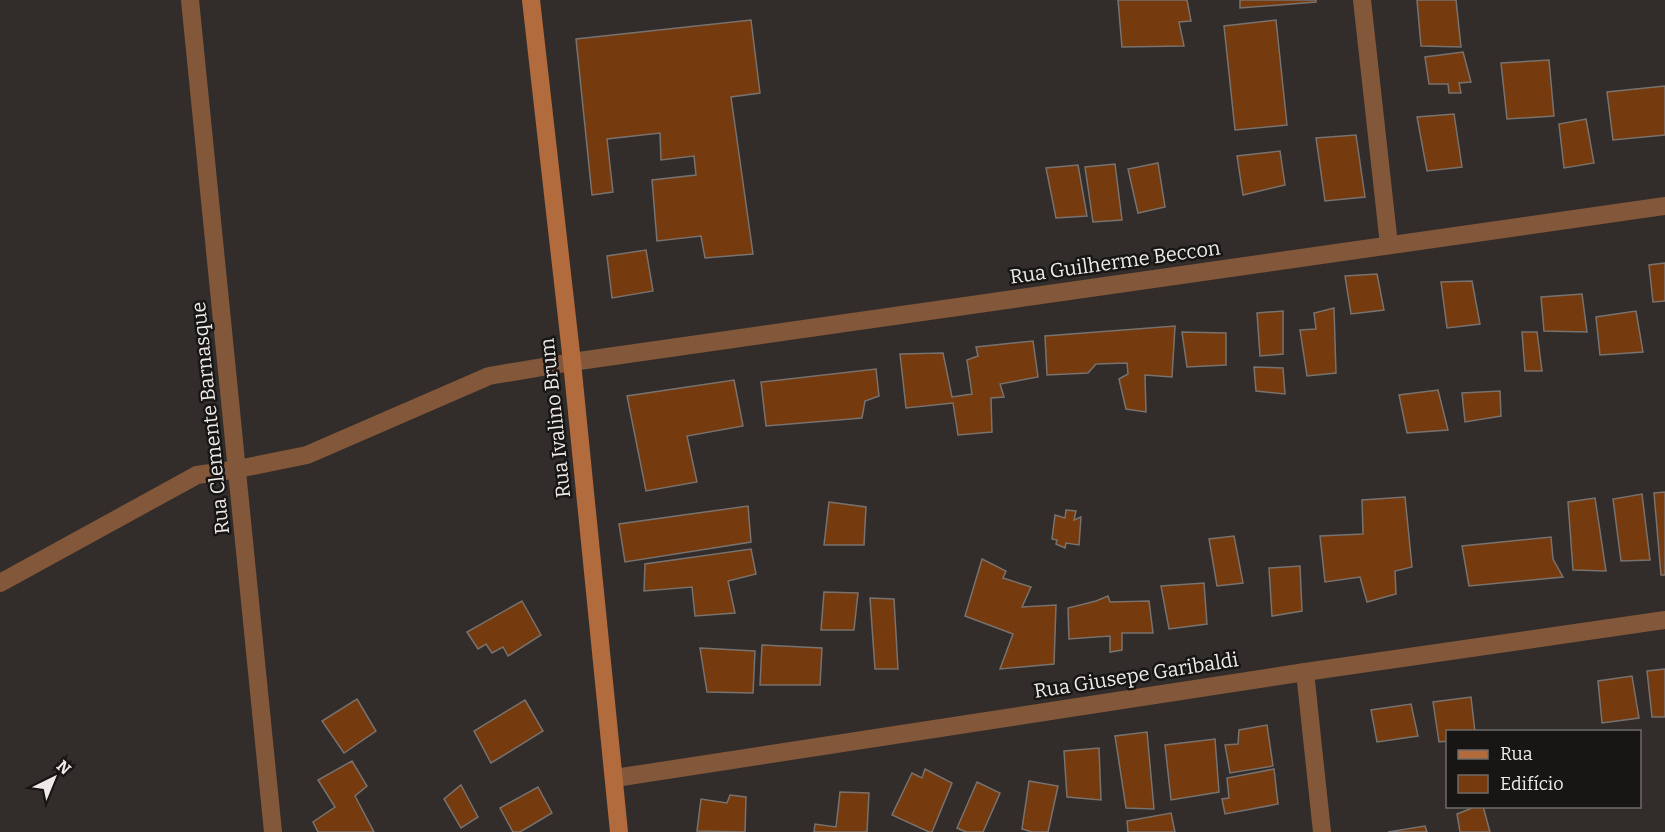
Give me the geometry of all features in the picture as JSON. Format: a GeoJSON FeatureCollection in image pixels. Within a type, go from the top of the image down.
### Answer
{"type":"FeatureCollection","features":[{"type":"Feature","properties":{"kind":"street","name":"Rua Clemente Barnasque"},"geometry":{"type":"LineString","coordinates":[[190,0],[273,832]]}},
{"type":"Feature","properties":{"kind":"street","name":"Rua Ivalino Brum"},"geometry":{"type":"LineString","coordinates":[[531,0],[572,362],[619,832]]}},
{"type":"Feature","properties":{"kind":"street"},"geometry":{"type":"LineString","coordinates":[[1362,0],[1389,246]]}},
{"type":"Feature","properties":{"kind":"street","name":"Rua Guilherme Beccon"},"geometry":{"type":"LineString","coordinates":[[0,583],[197,475],[307,455],[489,376],[572,362],[1665,206]]}},
{"type":"Feature","properties":{"kind":"street","name":"Rua Giusepe Garibaldi"},"geometry":{"type":"LineString","coordinates":[[615,778],[1305,672],[1665,620]]}},
{"type":"Feature","properties":{"kind":"street"},"geometry":{"type":"LineString","coordinates":[[1305,672],[1322,832]]}},
{"type":"Feature","properties":{"kind":"building"},"geometry":{"type":"Polygon","coordinates":[[[1118,0],[1187,0],[1191,21],[1179,22],[1184,46],[1122,47],[1118,0]]]}},
{"type":"Feature","properties":{"kind":"building"},"geometry":{"type":"Polygon","coordinates":[[[1240,0],[1316,0],[1316,2],[1240,8],[1240,0]]]}},
{"type":"Feature","properties":{"kind":"building"},"geometry":{"type":"Polygon","coordinates":[[[1417,0],[1456,0],[1461,47],[1421,46],[1417,0]]]}},
{"type":"Feature","properties":{"kind":"building"},"geometry":{"type":"Polygon","coordinates":[[[751,20],[760,93],[731,97],[753,254],[705,258],[701,236],[657,241],[652,180],[696,175],[694,156],[661,160],[660,133],[607,139],[613,192],[592,195],[576,39],[751,20]]]}},
{"type":"Feature","properties":{"kind":"building"},"geometry":{"type":"Polygon","coordinates":[[[1276,20],[1287,125],[1235,130],[1224,26],[1276,20]]]}},
{"type":"Feature","properties":{"kind":"building"},"geometry":{"type":"Polygon","coordinates":[[[1463,52],[1471,82],[1459,83],[1461,93],[1449,93],[1448,84],[1429,84],[1425,57],[1463,52]]]}},
{"type":"Feature","properties":{"kind":"building"},"geometry":{"type":"Polygon","coordinates":[[[1549,60],[1554,116],[1507,119],[1501,63],[1549,60]]]}},
{"type":"Feature","properties":{"kind":"building"},"geometry":{"type":"Polygon","coordinates":[[[1665,86],[1665,135],[1613,140],[1607,92],[1665,86]]]}},
{"type":"Feature","properties":{"kind":"building"},"geometry":{"type":"Polygon","coordinates":[[[1454,114],[1462,167],[1427,171],[1417,117],[1454,114]]]}},
{"type":"Feature","properties":{"kind":"building"},"geometry":{"type":"Polygon","coordinates":[[[1586,119],[1594,163],[1564,168],[1559,124],[1586,119]]]}},
{"type":"Feature","properties":{"kind":"building"},"geometry":{"type":"Polygon","coordinates":[[[1356,135],[1365,197],[1325,201],[1316,138],[1356,135]]]}},
{"type":"Feature","properties":{"kind":"building"},"geometry":{"type":"Polygon","coordinates":[[[1280,151],[1285,185],[1243,195],[1237,156],[1280,151]]]}},
{"type":"Feature","properties":{"kind":"building"},"geometry":{"type":"Polygon","coordinates":[[[1158,163],[1165,207],[1138,213],[1128,169],[1158,163]]]}},
{"type":"Feature","properties":{"kind":"building"},"geometry":{"type":"Polygon","coordinates":[[[1115,164],[1122,220],[1093,222],[1085,167],[1115,164]]]}},
{"type":"Feature","properties":{"kind":"building"},"geometry":{"type":"Polygon","coordinates":[[[1078,165],[1087,216],[1056,218],[1046,168],[1078,165]]]}},
{"type":"Feature","properties":{"kind":"building"},"geometry":{"type":"Polygon","coordinates":[[[646,250],[653,291],[612,298],[607,256],[646,250]]]}},
{"type":"Feature","properties":{"kind":"building"},"geometry":{"type":"Polygon","coordinates":[[[1665,263],[1665,301],[1653,302],[1649,265],[1665,263]]]}},
{"type":"Feature","properties":{"kind":"building"},"geometry":{"type":"Polygon","coordinates":[[[1377,274],[1384,310],[1351,314],[1345,276],[1377,274]]]}},
{"type":"Feature","properties":{"kind":"building"},"geometry":{"type":"Polygon","coordinates":[[[1472,281],[1480,324],[1447,328],[1441,282],[1472,281]]]}},
{"type":"Feature","properties":{"kind":"building"},"geometry":{"type":"Polygon","coordinates":[[[1582,294],[1587,332],[1544,331],[1541,297],[1582,294]]]}},
{"type":"Feature","properties":{"kind":"building"},"geometry":{"type":"Polygon","coordinates":[[[1334,308],[1336,373],[1307,376],[1300,330],[1316,329],[1314,313],[1334,308]]]}},
{"type":"Feature","properties":{"kind":"building"},"geometry":{"type":"Polygon","coordinates":[[[1283,311],[1283,354],[1260,356],[1257,313],[1283,311]]]}},
{"type":"Feature","properties":{"kind":"building"},"geometry":{"type":"Polygon","coordinates":[[[1636,311],[1643,352],[1600,355],[1596,317],[1636,311]]]}},
{"type":"Feature","properties":{"kind":"building"},"geometry":{"type":"Polygon","coordinates":[[[1175,326],[1172,377],[1145,375],[1146,412],[1126,409],[1119,379],[1128,374],[1127,363],[1096,364],[1088,373],[1047,375],[1045,336],[1175,326]]]}},
{"type":"Feature","properties":{"kind":"building"},"geometry":{"type":"Polygon","coordinates":[[[1182,332],[1226,333],[1226,365],[1187,367],[1182,332]]]}},
{"type":"Feature","properties":{"kind":"building"},"geometry":{"type":"Polygon","coordinates":[[[1522,332],[1537,332],[1542,371],[1525,371],[1522,332]]]}},
{"type":"Feature","properties":{"kind":"building"},"geometry":{"type":"Polygon","coordinates":[[[1033,341],[1038,377],[1000,384],[1004,397],[991,398],[992,432],[958,435],[953,403],[906,408],[900,354],[943,353],[952,397],[972,394],[967,360],[978,356],[976,347],[1033,341]]]}},
{"type":"Feature","properties":{"kind":"building"},"geometry":{"type":"Polygon","coordinates":[[[1254,367],[1283,368],[1285,394],[1256,391],[1254,367]]]}},
{"type":"Feature","properties":{"kind":"building"},"geometry":{"type":"Polygon","coordinates":[[[876,369],[879,396],[865,401],[862,418],[766,426],[761,382],[876,369]]]}},
{"type":"Feature","properties":{"kind":"building"},"geometry":{"type":"Polygon","coordinates":[[[734,380],[743,426],[687,436],[697,482],[646,491],[627,396],[734,380]]]}},
{"type":"Feature","properties":{"kind":"building"},"geometry":{"type":"Polygon","coordinates":[[[1438,390],[1448,430],[1407,433],[1399,395],[1438,390]]]}},
{"type":"Feature","properties":{"kind":"building"},"geometry":{"type":"Polygon","coordinates":[[[1500,391],[1501,416],[1465,422],[1462,393],[1500,391]]]}},
{"type":"Feature","properties":{"kind":"building"},"geometry":{"type":"Polygon","coordinates":[[[1665,492],[1665,575],[1661,575],[1654,493],[1665,492]]]}},
{"type":"Feature","properties":{"kind":"building"},"geometry":{"type":"Polygon","coordinates":[[[1642,494],[1650,560],[1621,561],[1613,499],[1642,494]]]}},
{"type":"Feature","properties":{"kind":"building"},"geometry":{"type":"Polygon","coordinates":[[[1405,497],[1412,567],[1395,571],[1396,594],[1367,602],[1360,577],[1325,582],[1320,536],[1363,534],[1362,500],[1405,497]]]}},
{"type":"Feature","properties":{"kind":"building"},"geometry":{"type":"Polygon","coordinates":[[[1595,498],[1606,571],[1573,570],[1568,502],[1595,498]]]}},
{"type":"Feature","properties":{"kind":"building"},"geometry":{"type":"Polygon","coordinates":[[[829,502],[866,507],[864,545],[824,545],[829,502]]]}},
{"type":"Feature","properties":{"kind":"building"},"geometry":{"type":"Polygon","coordinates":[[[748,506],[751,542],[625,562],[619,524],[748,506]]]}},
{"type":"Feature","properties":{"kind":"building"},"geometry":{"type":"Polygon","coordinates":[[[1066,510],[1076,511],[1074,520],[1081,517],[1079,545],[1066,543],[1065,548],[1056,544],[1057,540],[1052,539],[1055,515],[1065,518],[1066,510]]]}},
{"type":"Feature","properties":{"kind":"building"},"geometry":{"type":"Polygon","coordinates":[[[1234,536],[1243,583],[1217,586],[1209,539],[1234,536]]]}},
{"type":"Feature","properties":{"kind":"building"},"geometry":{"type":"Polygon","coordinates":[[[1551,537],[1553,559],[1563,577],[1469,586],[1462,546],[1551,537]]]}},
{"type":"Feature","properties":{"kind":"building"},"geometry":{"type":"Polygon","coordinates":[[[751,549],[756,574],[728,581],[735,613],[695,616],[692,587],[644,591],[645,564],[751,549]]]}},
{"type":"Feature","properties":{"kind":"building"},"geometry":{"type":"Polygon","coordinates":[[[982,559],[1006,571],[1003,578],[1031,587],[1022,607],[1056,605],[1054,664],[1000,669],[1013,634],[965,616],[982,559]]]}},
{"type":"Feature","properties":{"kind":"building"},"geometry":{"type":"Polygon","coordinates":[[[1300,566],[1302,611],[1272,616],[1269,568],[1300,566]]]}},
{"type":"Feature","properties":{"kind":"building"},"geometry":{"type":"Polygon","coordinates":[[[1204,583],[1207,624],[1169,629],[1161,586],[1204,583]]]}},
{"type":"Feature","properties":{"kind":"building"},"geometry":{"type":"Polygon","coordinates":[[[824,592],[858,593],[854,630],[821,630],[824,592]]]}},
{"type":"Feature","properties":{"kind":"building"},"geometry":{"type":"Polygon","coordinates":[[[1108,596],[1110,602],[1149,601],[1153,633],[1122,633],[1122,650],[1110,652],[1110,636],[1069,639],[1068,608],[1108,596]]]}},
{"type":"Feature","properties":{"kind":"building"},"geometry":{"type":"Polygon","coordinates":[[[870,598],[894,599],[898,669],[875,669],[870,598]]]}},
{"type":"Feature","properties":{"kind":"building"},"geometry":{"type":"Polygon","coordinates":[[[522,601],[541,635],[508,656],[503,647],[492,653],[486,644],[478,649],[467,632],[522,601]]]}},
{"type":"Feature","properties":{"kind":"building"},"geometry":{"type":"Polygon","coordinates":[[[762,645],[822,648],[820,685],[760,685],[762,645]]]}},
{"type":"Feature","properties":{"kind":"building"},"geometry":{"type":"Polygon","coordinates":[[[700,648],[755,651],[753,693],[707,692],[700,648]]]}},
{"type":"Feature","properties":{"kind":"building"},"geometry":{"type":"Polygon","coordinates":[[[1665,669],[1665,717],[1652,717],[1647,671],[1665,669]]]}},
{"type":"Feature","properties":{"kind":"building"},"geometry":{"type":"Polygon","coordinates":[[[1632,676],[1639,718],[1602,723],[1598,681],[1632,676]]]}},
{"type":"Feature","properties":{"kind":"building"},"geometry":{"type":"Polygon","coordinates":[[[1471,697],[1475,730],[1446,730],[1446,741],[1439,742],[1433,702],[1471,697]]]}},
{"type":"Feature","properties":{"kind":"building"},"geometry":{"type":"Polygon","coordinates":[[[357,699],[376,731],[344,753],[322,721],[357,699]]]}},
{"type":"Feature","properties":{"kind":"building"},"geometry":{"type":"Polygon","coordinates":[[[525,700],[543,731],[491,763],[474,731],[525,700]]]}},
{"type":"Feature","properties":{"kind":"building"},"geometry":{"type":"Polygon","coordinates":[[[1411,704],[1418,736],[1377,742],[1371,710],[1411,704]]]}},
{"type":"Feature","properties":{"kind":"building"},"geometry":{"type":"Polygon","coordinates":[[[1267,725],[1273,766],[1230,773],[1225,745],[1238,744],[1239,730],[1267,725]]]}},
{"type":"Feature","properties":{"kind":"building"},"geometry":{"type":"Polygon","coordinates":[[[1147,732],[1154,809],[1126,808],[1115,736],[1147,732]]]}},
{"type":"Feature","properties":{"kind":"building"},"geometry":{"type":"Polygon","coordinates":[[[1215,739],[1219,792],[1171,800],[1165,745],[1215,739]]]}},
{"type":"Feature","properties":{"kind":"building"},"geometry":{"type":"Polygon","coordinates":[[[1099,748],[1101,800],[1067,797],[1064,751],[1099,748]]]}},
{"type":"Feature","properties":{"kind":"building"},"geometry":{"type":"Polygon","coordinates":[[[352,761],[367,786],[355,796],[374,832],[318,832],[313,822],[335,807],[318,780],[352,761]]]}},
{"type":"Feature","properties":{"kind":"building"},"geometry":{"type":"Polygon","coordinates":[[[925,769],[952,783],[932,832],[892,815],[912,773],[922,778],[925,769]]]}},
{"type":"Feature","properties":{"kind":"building"},"geometry":{"type":"Polygon","coordinates":[[[1274,769],[1278,804],[1225,814],[1222,799],[1229,798],[1227,778],[1274,769]]]}},
{"type":"Feature","properties":{"kind":"building"},"geometry":{"type":"Polygon","coordinates":[[[1029,781],[1058,786],[1048,832],[1032,832],[1022,829],[1029,781]]]}},
{"type":"Feature","properties":{"kind":"building"},"geometry":{"type":"Polygon","coordinates":[[[977,782],[1000,793],[983,832],[966,832],[957,828],[977,782]]]}},
{"type":"Feature","properties":{"kind":"building"},"geometry":{"type":"Polygon","coordinates":[[[461,785],[478,817],[461,828],[444,799],[461,785]]]}},
{"type":"Feature","properties":{"kind":"building"},"geometry":{"type":"Polygon","coordinates":[[[538,787],[552,813],[520,832],[513,832],[500,808],[538,787]]]}},
{"type":"Feature","properties":{"kind":"building"},"geometry":{"type":"Polygon","coordinates":[[[840,792],[869,793],[867,832],[814,832],[815,824],[836,827],[840,792]]]}},
{"type":"Feature","properties":{"kind":"building"},"geometry":{"type":"Polygon","coordinates":[[[730,795],[746,797],[745,832],[697,831],[701,799],[727,803],[730,795]]]}},
{"type":"Feature","properties":{"kind":"building"},"geometry":{"type":"Polygon","coordinates":[[[1472,808],[1484,808],[1490,832],[1460,832],[1457,814],[1472,808]]]}},
{"type":"Feature","properties":{"kind":"building"},"geometry":{"type":"Polygon","coordinates":[[[1171,813],[1175,832],[1128,832],[1127,821],[1171,813]]]}},
{"type":"Feature","properties":{"kind":"building"},"geometry":{"type":"Polygon","coordinates":[[[1425,826],[1427,832],[1388,832],[1425,826]]]}}]}
